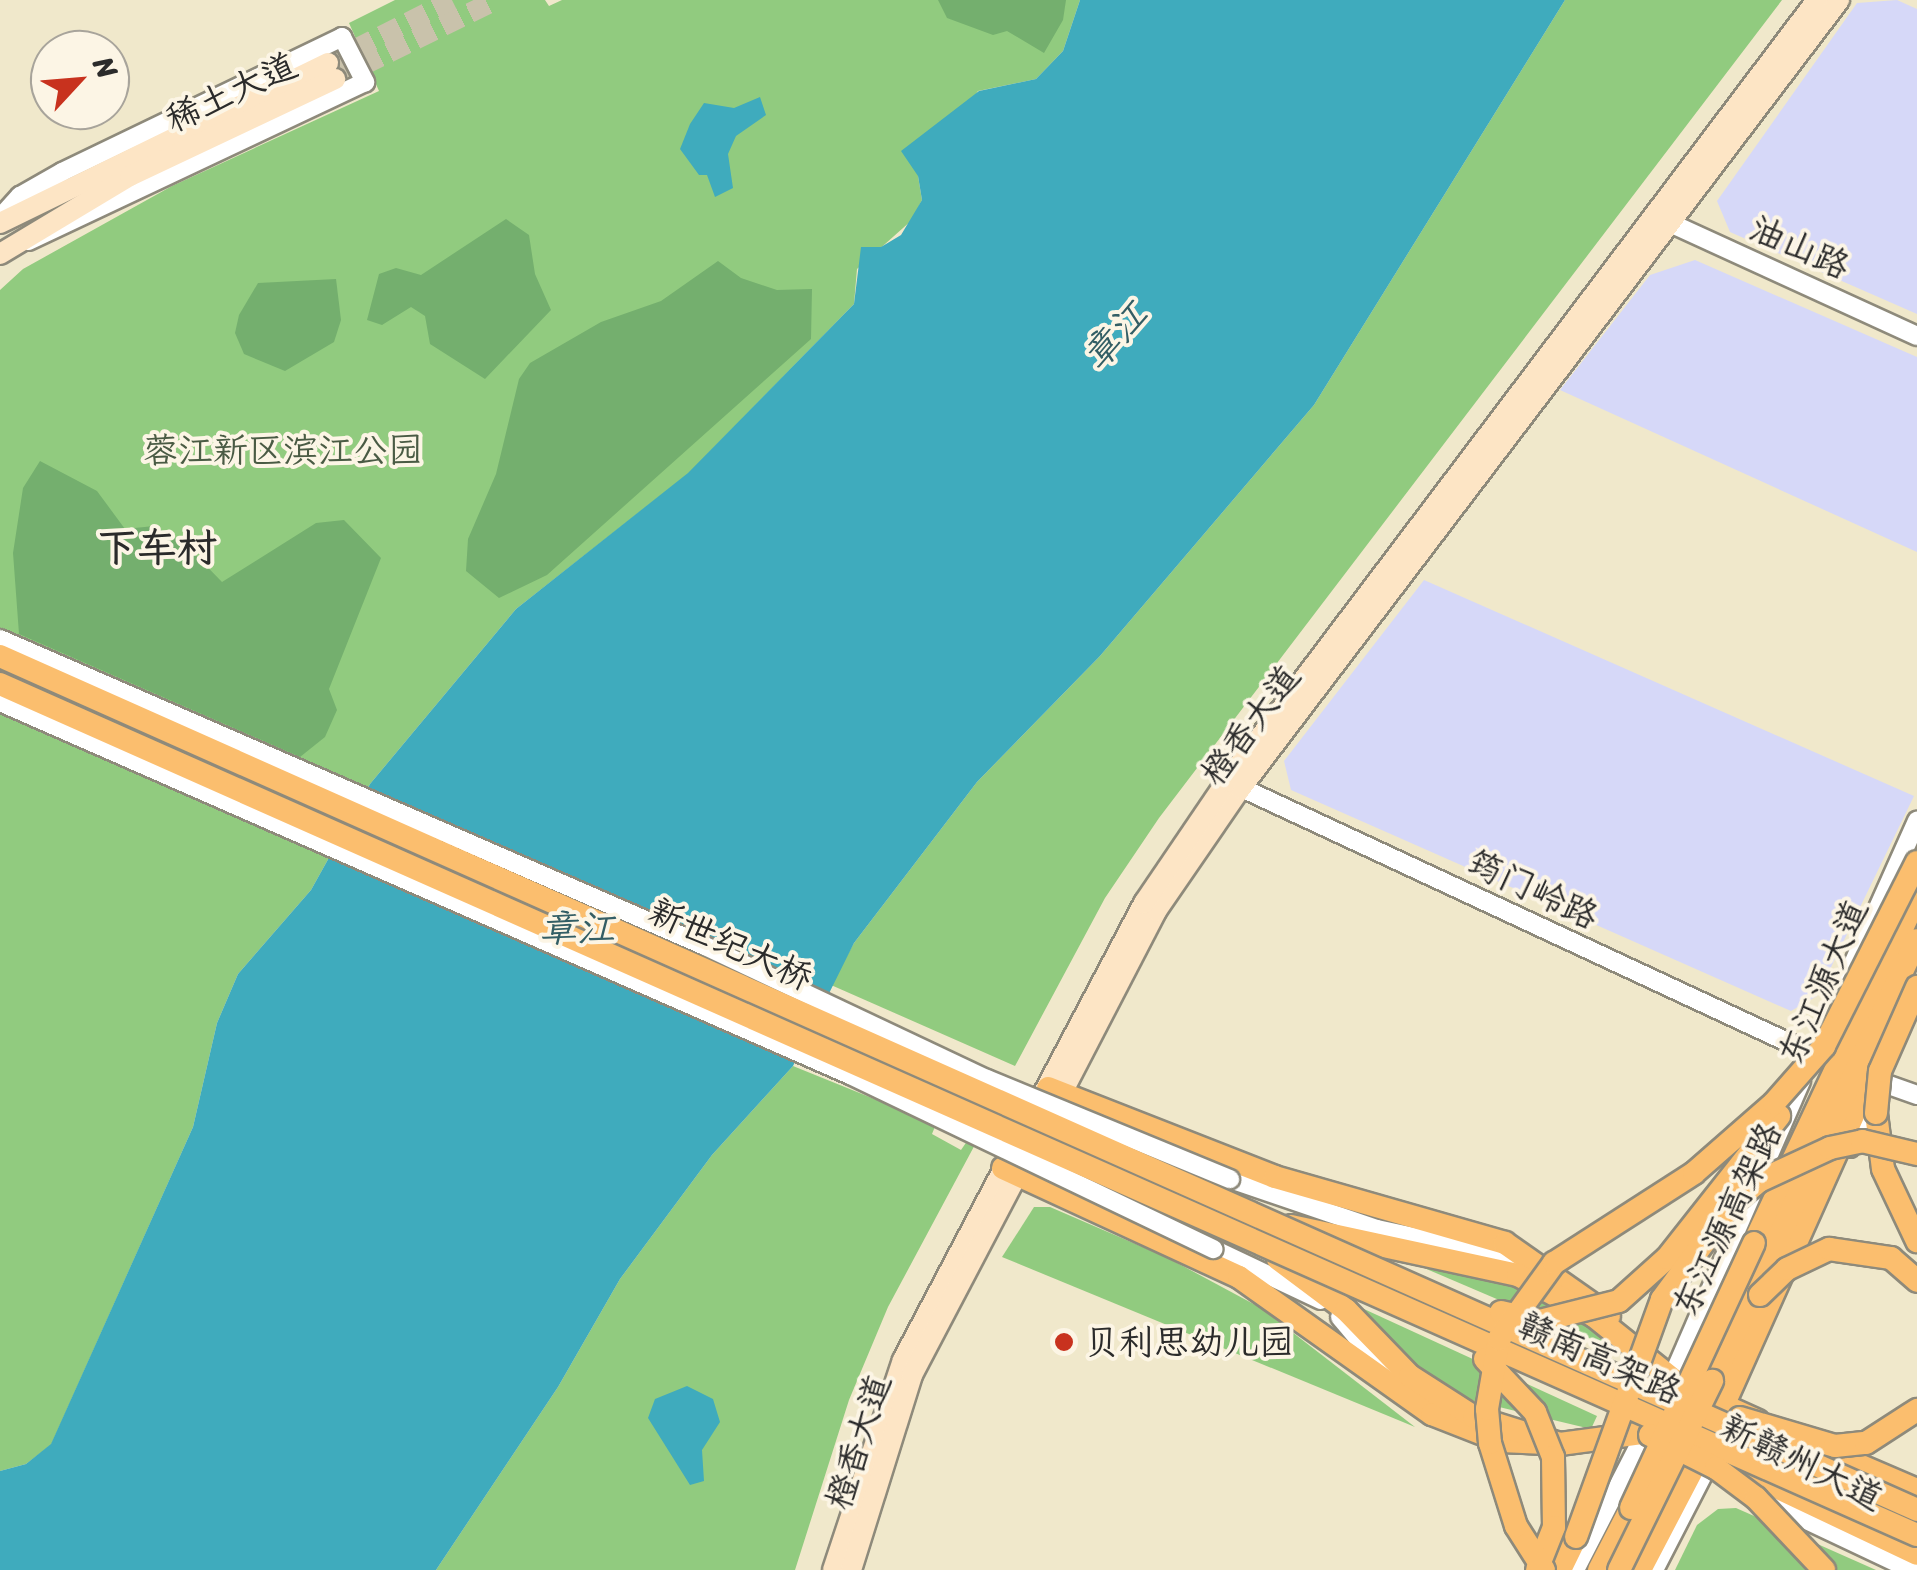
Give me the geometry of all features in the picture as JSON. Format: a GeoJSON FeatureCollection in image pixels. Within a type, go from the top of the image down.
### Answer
{"type":"FeatureCollection","features":[{"type":"Feature","properties":{"kind":"main road","name":"橙香大道"},"geometry":{"type":"LineString","coordinates":[[1664,221],[1818,0]]}},
{"type":"Feature","properties":{"kind":"main road","name":"橙香大道"},"geometry":{"type":"LineString","coordinates":[[848,1567],[903,1360],[1156,911],[1234,785],[1664,221],[1840,0]]}},
{"type":"Feature","properties":{"kind":"main road","name":"稀土大道"},"geometry":{"type":"LineString","coordinates":[[0,221],[331,71],[130,176],[7,249]]}},
{"type":"Feature","properties":{"kind":"main road","name":"新世纪大桥"},"geometry":{"type":"LineString","coordinates":[[0,656],[1269,1223]]}},
{"type":"Feature","properties":{"kind":"main road","name":"新世纪大桥"},"geometry":{"type":"LineString","coordinates":[[0,684],[858,1061],[1254,1244]]}},
{"type":"Feature","properties":{"kind":"main road"},"geometry":{"type":"LineString","coordinates":[[1269,1223],[1486,1309],[1540,1321],[1592,1312],[1644,1284],[1778,1118],[1917,860]]}},
{"type":"Feature","properties":{"kind":"main road","name":"东江源大道"},"geometry":{"type":"LineString","coordinates":[[1591,1570],[1917,860]]}},
{"type":"Feature","properties":{"kind":"main road","name":"东江源高架路"},"geometry":{"type":"LineString","coordinates":[[1599,1570],[1917,896]]}},
{"type":"Feature","properties":{"kind":"main road","name":"东江源高架路"},"geometry":{"type":"LineString","coordinates":[[1619,1570],[1712,1381],[1917,940]]}},
{"type":"Feature","properties":{"kind":"main road"},"geometry":{"type":"LineString","coordinates":[[1640,1570],[1707,1460],[1917,977]]}},
{"type":"Feature","properties":{"kind":"main road"},"geometry":{"type":"LineString","coordinates":[[1917,987],[1880,1071],[1876,1113],[1884,1169],[1917,1241]]}},
{"type":"Feature","properties":{"kind":"main road"},"geometry":{"type":"LineString","coordinates":[[1540,1570],[1516,1526],[1490,1442],[1487,1410],[1499,1339],[1554,1262],[1735,1144],[1818,1050]]}},
{"type":"Feature","properties":{"kind":"main road"},"geometry":{"type":"LineString","coordinates":[[1055,1091],[1275,1177],[1505,1243],[1638,1342]]}},
{"type":"Feature","properties":{"kind":"main road"},"geometry":{"type":"LineString","coordinates":[[1876,1113],[1898,1185],[1917,1211]]}},
{"type":"Feature","properties":{"kind":"main road"},"geometry":{"type":"LineString","coordinates":[[1560,1570],[1650,1324],[1692,1252],[1724,1214],[1760,1181],[1830,1148],[1862,1141],[1917,1154]]}},
{"type":"Feature","properties":{"kind":"main road"},"geometry":{"type":"LineString","coordinates":[[1010,1172],[1238,1277],[1350,1351],[1398,1392],[1467,1432],[1560,1444],[1651,1433]]}},
{"type":"Feature","properties":{"kind":"main road","name":"赣南高架路"},"geometry":{"type":"LineString","coordinates":[[1269,1223],[1917,1510]]}},
{"type":"Feature","properties":{"kind":"main road","name":"新赣州大道"},"geometry":{"type":"LineString","coordinates":[[1269,1223],[1518,1275],[1594,1316],[1677,1382],[1917,1490]]}},
{"type":"Feature","properties":{"kind":"main road"},"geometry":{"type":"LineString","coordinates":[[1254,1244],[1301,1273],[1410,1376],[1446,1400],[1474,1417],[1560,1444]]}},
{"type":"Feature","properties":{"kind":"main road"},"geometry":{"type":"LineString","coordinates":[[1254,1244],[1479,1354],[1518,1391],[1535,1412],[1554,1457],[1554,1526],[1540,1570]]}},
{"type":"Feature","properties":{"kind":"main road","name":"赣南高架路"},"geometry":{"type":"LineString","coordinates":[[1254,1244],[1917,1535]]}},
{"type":"Feature","properties":{"kind":"main road"},"geometry":{"type":"LineString","coordinates":[[1712,1381],[1760,1295],[1806,1257],[1862,1249],[1891,1258],[1917,1281]]}},
{"type":"Feature","properties":{"kind":"main road"},"geometry":{"type":"LineString","coordinates":[[1480,1317],[1625,1365],[1743,1420],[1835,1446],[1866,1443],[1917,1410]]}},
{"type":"Feature","properties":{"kind":"main road"},"geometry":{"type":"LineString","coordinates":[[1485,1345],[1716,1468],[1756,1498],[1824,1570]]}},
{"type":"Feature","properties":{"kind":"main road","name":"新赣州大道"},"geometry":{"type":"LineString","coordinates":[[1651,1433],[1917,1554]]}},
{"type":"Feature","properties":{"kind":"street"},"geometry":{"type":"LineString","coordinates":[[0,221],[20,196],[62,172],[342,37],[365,82],[52,235],[7,249]]}},
{"type":"Feature","properties":{"kind":"street","name":"油山路"},"geometry":{"type":"LineString","coordinates":[[1664,221],[1917,336]]}},
{"type":"Feature","properties":{"kind":"street"},"geometry":{"type":"LineString","coordinates":[[0,638],[704,946],[988,1080],[1230,1178],[1377,1229],[1496,1254],[1574,1293],[1638,1342],[1677,1382],[1917,821]]}},
{"type":"Feature","properties":{"kind":"street"},"geometry":{"type":"LineString","coordinates":[[0,702],[867,1082],[1316,1297],[1404,1388],[1467,1432]]}},
{"type":"Feature","properties":{"kind":"street","name":"筠门岭路"},"geometry":{"type":"LineString","coordinates":[[1234,785],[1818,1050]]}},
{"type":"Feature","properties":{"kind":"street"},"geometry":{"type":"LineString","coordinates":[[1917,1005],[1875,1080],[1917,1095]]}},
{"type":"Feature","properties":{"kind":"street"},"geometry":{"type":"LineString","coordinates":[[1729,1407],[1917,1482]]}},
{"type":"Feature","properties":{"kind":"street"},"geometry":{"type":"LineString","coordinates":[[1574,1570],[1651,1433]]}},
{"type":"Feature","properties":{"kind":"street"},"geometry":{"type":"LineString","coordinates":[[1654,1570],[1707,1460],[1912,1570]]}},
{"type":"Feature","properties":{"kind":"shaded area"},"geometry":{"type":"Polygon","coordinates":[[[1897,0],[1917,9],[1917,314],[1730,232],[1717,201],[1857,3],[1897,0]]]}},
{"type":"Feature","properties":{"kind":"shaded area"},"geometry":{"type":"Polygon","coordinates":[[[1695,260],[1917,357],[1917,552],[1560,390],[1650,275],[1695,260]]]}},
{"type":"Feature","properties":{"kind":"shaded area"},"geometry":{"type":"Polygon","coordinates":[[[1424,580],[1914,796],[1817,996],[1791,1011],[1291,790],[1284,761],[1424,580]]]}},
{"type":"Feature","properties":{"kind":"green space","name":"蓉江新区滨江公园"},"geometry":{"type":"Polygon","coordinates":[[[395,0],[545,0],[549,6],[562,0],[1080,0],[1063,51],[1036,79],[978,91],[918,176],[922,200],[912,220],[857,269],[854,304],[688,474],[516,609],[370,784],[311,890],[238,974],[217,1023],[193,1127],[51,1445],[26,1464],[0,1471],[0,290],[23,269],[172,186],[379,91],[349,23],[395,0]]]}},
{"type":"Feature","properties":{"kind":"green space"},"geometry":{"type":"Polygon","coordinates":[[[938,0],[1066,0],[1063,20],[1044,53],[1007,31],[993,35],[947,18],[938,0]]]}},
{"type":"Feature","properties":{"kind":"green space"},"geometry":{"type":"Polygon","coordinates":[[[1565,0],[1782,0],[1159,818],[1105,898],[1015,1066],[831,985],[854,943],[977,782],[1100,656],[1314,405],[1565,0]]]}},
{"type":"Feature","properties":{"kind":"green space"},"geometry":{"type":"Polygon","coordinates":[[[506,219],[529,235],[535,274],[551,310],[485,379],[430,344],[425,316],[411,307],[382,325],[367,320],[379,274],[396,268],[421,275],[506,219]]]}},
{"type":"Feature","properties":{"kind":"green space"},"geometry":{"type":"Polygon","coordinates":[[[718,261],[741,278],[777,290],[812,289],[811,339],[547,575],[499,598],[466,571],[468,539],[496,474],[519,379],[530,363],[601,322],[661,301],[718,261]]]}},
{"type":"Feature","properties":{"kind":"green space"},"geometry":{"type":"Polygon","coordinates":[[[336,279],[341,320],[334,342],[285,371],[244,354],[235,333],[239,315],[258,283],[336,279]]]}},
{"type":"Feature","properties":{"kind":"green space"},"geometry":{"type":"Polygon","coordinates":[[[40,461],[97,491],[125,529],[154,526],[185,544],[222,582],[316,523],[344,520],[381,558],[329,689],[337,710],[325,737],[300,757],[19,634],[13,553],[23,488],[40,461]]]}},
{"type":"Feature","properties":{"kind":"green space"},"geometry":{"type":"Polygon","coordinates":[[[793,1066],[936,1124],[932,1134],[961,1150],[972,1134],[978,1139],[888,1307],[849,1400],[795,1570],[436,1570],[558,1387],[620,1279],[712,1155],[793,1066]]]}},
{"type":"Feature","properties":{"kind":"green space"},"geometry":{"type":"Polygon","coordinates":[[[1034,1207],[1050,1207],[1168,1258],[1261,1308],[1415,1427],[1002,1257],[1034,1207]]]}},
{"type":"Feature","properties":{"kind":"green space"},"geometry":{"type":"Polygon","coordinates":[[[1389,1253],[1483,1273],[1547,1296],[1595,1324],[1628,1355],[1389,1253]]]}},
{"type":"Feature","properties":{"kind":"green space"},"geometry":{"type":"Polygon","coordinates":[[[1340,1298],[1597,1416],[1591,1429],[1466,1399],[1412,1365],[1340,1298]]]}},
{"type":"Feature","properties":{"kind":"green space"},"geometry":{"type":"Polygon","coordinates":[[[1736,1508],[1876,1570],[1675,1570],[1697,1525],[1718,1509],[1736,1508]]]}},
{"type":"Feature","properties":{"kind":"water","name":"章江"},"geometry":{"type":"Polygon","coordinates":[[[1080,0],[1565,0],[1314,405],[1100,656],[977,782],[854,943],[793,1066],[712,1155],[620,1279],[558,1387],[436,1570],[0,1570],[0,1471],[26,1464],[51,1444],[193,1127],[217,1023],[238,974],[311,890],[370,784],[516,609],[688,473],[854,304],[861,247],[881,247],[901,235],[922,200],[918,176],[901,151],[979,91],[1036,79],[1063,51],[1080,0]]]}},
{"type":"Feature","properties":{"kind":"water"},"geometry":{"type":"Polygon","coordinates":[[[760,97],[766,115],[736,136],[728,154],[733,188],[715,197],[707,175],[699,175],[680,149],[690,124],[704,103],[734,108],[760,97]]]}},
{"type":"Feature","properties":{"kind":"water"},"geometry":{"type":"Polygon","coordinates":[[[687,1386],[713,1399],[720,1422],[702,1450],[704,1481],[690,1485],[648,1418],[655,1399],[687,1386]]]}},
{"type":"Feature","properties":{"kind":"tunnel"},"geometry":{"type":"LineString","coordinates":[[328,63],[452,0]]}},
{"type":"Feature","properties":{"kind":"tunnel"},"geometry":{"type":"LineString","coordinates":[[335,79],[496,0]]}},
{"type":"Feature","properties":{"kind":"place","name":"贝利思幼儿园"},"geometry":{"type":"Point","coordinates":[1064,1342]}},
{"type":"Feature","properties":{"kind":"district","name":"下车村"},"geometry":{"type":"Point","coordinates":[157,548]}}]}
